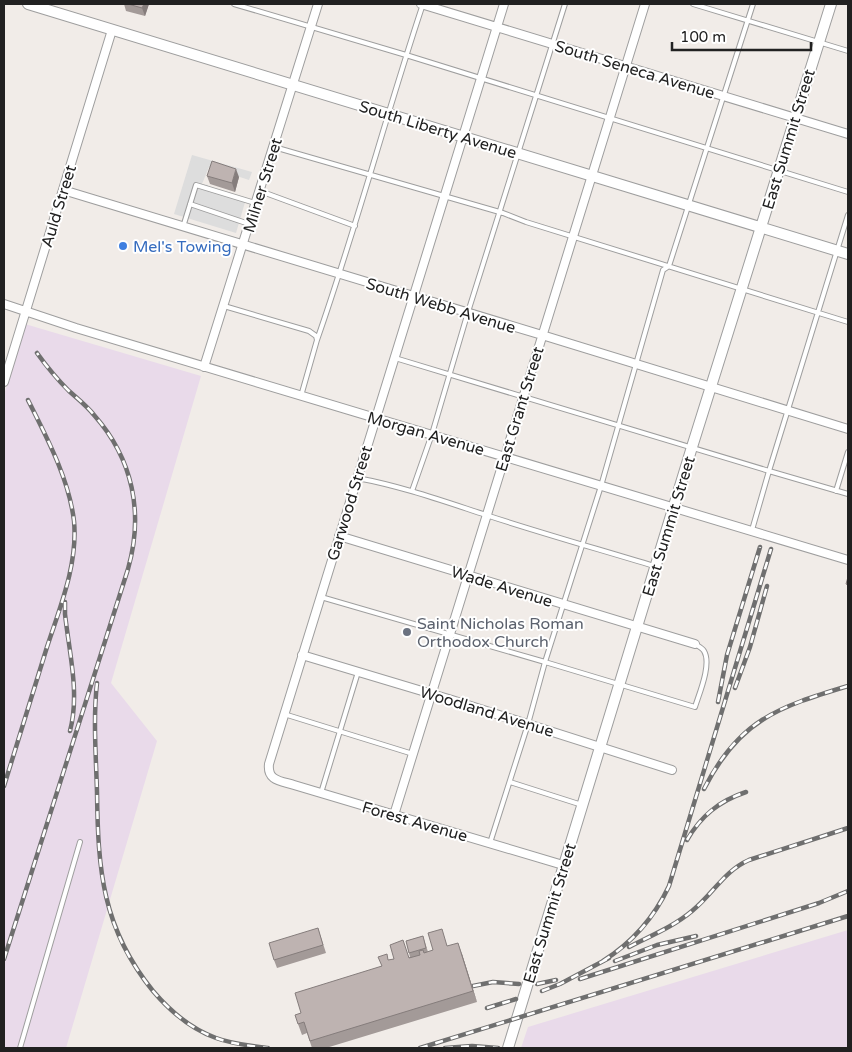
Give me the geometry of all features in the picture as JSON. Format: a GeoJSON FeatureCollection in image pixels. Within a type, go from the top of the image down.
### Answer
{"type":"FeatureCollection","features":[{"type":"Feature","properties":{"kind":"street","name":"South Liberty Avenue"},"geometry":{"type":"LineString","coordinates":[[28,4],[848,254]]}},
{"type":"Feature","properties":{"kind":"street","name":"Milner Street"},"geometry":{"type":"LineString","coordinates":[[204,367],[318,4]]}},
{"type":"Feature","properties":{"kind":"street","name":"South Seneca Avenue"},"geometry":{"type":"LineString","coordinates":[[422,4],[848,134]]}},
{"type":"Feature","properties":{"kind":"street","name":"Garwood Street"},"geometry":{"type":"LineString","coordinates":[[269,773],[268,764],[504,4]]}},
{"type":"Feature","properties":{"kind":"street","name":"East Grant Street"},"geometry":{"type":"LineString","coordinates":[[394,815],[645,4]]}},
{"type":"Feature","properties":{"kind":"street","name":"East Summit Street"},"geometry":{"type":"LineString","coordinates":[[508,1048],[760,227],[831,4]]}},
{"type":"Feature","properties":{"kind":"street","name":"Auld Street"},"geometry":{"type":"LineString","coordinates":[[4,382],[112,30]]}},
{"type":"Feature","properties":{"kind":"street","name":"South Webb Avenue"},"geometry":{"type":"LineString","coordinates":[[63,190],[468,312],[848,430]]}},
{"type":"Feature","properties":{"kind":"street","name":"Morgan Avenue"},"geometry":{"type":"LineString","coordinates":[[4,304],[204,367],[848,560]]}},
{"type":"Feature","properties":{"kind":"street","name":"Wade Avenue"},"geometry":{"type":"LineString","coordinates":[[339,536],[694,644]]}},
{"type":"Feature","properties":{"kind":"street","name":"Woodland Avenue"},"geometry":{"type":"LineString","coordinates":[[302,655],[600,746],[672,770]]}},
{"type":"Feature","properties":{"kind":"street","name":"Forest Avenue"},"geometry":{"type":"LineString","coordinates":[[269,773],[275,779],[563,865]]}},
{"type":"Feature","properties":{"kind":"lane"},"geometry":{"type":"LineString","coordinates":[[234,4],[406,55],[848,192]]}},
{"type":"Feature","properties":{"kind":"lane"},"geometry":{"type":"LineString","coordinates":[[301,396],[317,340],[371,176],[422,4]]}},
{"type":"Feature","properties":{"kind":"lane"},"geometry":{"type":"LineString","coordinates":[[412,491],[432,434],[468,312],[565,4]]}},
{"type":"Feature","properties":{"kind":"lane"},"geometry":{"type":"LineString","coordinates":[[692,4],[848,51]]}},
{"type":"Feature","properties":{"kind":"lane"},"geometry":{"type":"LineString","coordinates":[[490,843],[601,486],[663,270],[669,266],[753,4]]}},
{"type":"Feature","properties":{"kind":"lane"},"geometry":{"type":"LineString","coordinates":[[274,147],[500,212],[573,237],[848,322]]}},
{"type":"Feature","properties":{"kind":"lane"},"geometry":{"type":"LineString","coordinates":[[182,227],[196,185],[256,204]]}},
{"type":"Feature","properties":{"kind":"lane"},"geometry":{"type":"LineString","coordinates":[[260,192],[355,226]]}},
{"type":"Feature","properties":{"kind":"lane"},"geometry":{"type":"LineString","coordinates":[[190,204],[249,224]]}},
{"type":"Feature","properties":{"kind":"lane"},"geometry":{"type":"LineString","coordinates":[[752,530],[787,410],[848,215]]}},
{"type":"Feature","properties":{"kind":"lane"},"geometry":{"type":"LineString","coordinates":[[224,306],[309,331],[316,336],[317,340]]}},
{"type":"Feature","properties":{"kind":"lane"},"geometry":{"type":"LineString","coordinates":[[394,357],[848,494]]}},
{"type":"Feature","properties":{"kind":"lane"},"geometry":{"type":"LineString","coordinates":[[836,491],[848,452]]}},
{"type":"Feature","properties":{"kind":"lane"},"geometry":{"type":"LineString","coordinates":[[357,478],[412,491],[486,516],[656,566]]}},
{"type":"Feature","properties":{"kind":"lane"},"geometry":{"type":"LineString","coordinates":[[320,596],[695,708],[705,676],[707,658],[704,650],[694,644]]}},
{"type":"Feature","properties":{"kind":"lane"},"geometry":{"type":"LineString","coordinates":[[321,793],[358,672]]}},
{"type":"Feature","properties":{"kind":"lane"},"geometry":{"type":"LineString","coordinates":[[284,714],[413,754]]}},
{"type":"Feature","properties":{"kind":"lane"},"geometry":{"type":"LineString","coordinates":[[510,782],[582,805]]}},
{"type":"Feature","properties":{"kind":"lane"},"geometry":{"type":"LineString","coordinates":[[20,1048],[80,842]]}},
{"type":"Feature","properties":{"kind":"shaded area"},"geometry":{"type":"Polygon","coordinates":[[[192,155],[252,172],[249,180],[209,167],[202,184],[208,185],[208,188],[246,199],[236,233],[174,214],[192,155]]]}},
{"type":"Feature","properties":{"kind":"shaded area"},"geometry":{"type":"Polygon","coordinates":[[[25,324],[201,376],[111,683],[157,741],[66,1048],[4,1048],[4,395],[25,324]]]}},
{"type":"Feature","properties":{"kind":"shaded area"},"geometry":{"type":"Polygon","coordinates":[[[848,930],[848,1048],[521,1048],[528,1027],[848,930]]]}},
{"type":"Feature","properties":{"kind":"building"},"geometry":{"type":"Polygon","coordinates":[[[128,4],[144,4],[142,8],[128,4]]]}},
{"type":"Feature","properties":{"kind":"building"},"geometry":{"type":"Polygon","coordinates":[[[212,161],[236,169],[232,183],[207,176],[212,161]]]}},
{"type":"Feature","properties":{"kind":"building"},"geometry":{"type":"Polygon","coordinates":[[[318,928],[323,945],[274,960],[269,943],[318,928]]]}},
{"type":"Feature","properties":{"kind":"building"},"geometry":{"type":"Polygon","coordinates":[[[442,929],[447,946],[458,943],[473,991],[310,1041],[304,1022],[298,1024],[295,1015],[301,1013],[295,993],[382,966],[378,957],[387,954],[388,960],[394,959],[390,945],[403,940],[409,958],[420,955],[419,951],[423,950],[424,953],[433,950],[428,933],[442,929]]]}},
{"type":"Feature","properties":{"kind":"building"},"geometry":{"type":"Polygon","coordinates":[[[423,936],[426,948],[409,953],[406,941],[423,936]]]}},
{"type":"Feature","properties":{"kind":"railway"},"geometry":{"type":"LineString","coordinates":[[4,959],[128,569],[135,527],[135,507],[132,488],[118,450],[91,412],[60,382],[37,353]]}},
{"type":"Feature","properties":{"kind":"railway"},"geometry":{"type":"LineString","coordinates":[[4,786],[67,585],[75,537],[71,505],[62,474],[50,444],[28,400]]}},
{"type":"Feature","properties":{"kind":"railway"},"geometry":{"type":"LineString","coordinates":[[718,702],[727,655],[760,547]]}},
{"type":"Feature","properties":{"kind":"railway"},"geometry":{"type":"LineString","coordinates":[[603,961],[624,946],[642,928],[657,909],[669,886],[771,549]]}},
{"type":"Feature","properties":{"kind":"railway"},"geometry":{"type":"LineString","coordinates":[[735,688],[750,647],[767,586]]}},
{"type":"Feature","properties":{"kind":"railway"},"geometry":{"type":"LineString","coordinates":[[65,602],[74,687],[73,717],[70,731]]}},
{"type":"Feature","properties":{"kind":"railway"},"geometry":{"type":"LineString","coordinates":[[97,683],[95,738],[99,847],[106,897],[113,921],[123,944],[136,968],[166,1006],[198,1030],[222,1040],[268,1048]]}},
{"type":"Feature","properties":{"kind":"railway"},"geometry":{"type":"LineString","coordinates":[[704,789],[717,766],[731,747],[746,732],[781,710],[801,701],[848,686]]}},
{"type":"Feature","properties":{"kind":"railway"},"geometry":{"type":"LineString","coordinates":[[687,840],[692,831],[712,810],[727,800],[746,792]]}},
{"type":"Feature","properties":{"kind":"railway"},"geometry":{"type":"LineString","coordinates":[[629,947],[685,917],[732,870],[749,860],[848,828]]}},
{"type":"Feature","properties":{"kind":"railway"},"geometry":{"type":"LineString","coordinates":[[580,979],[819,903],[848,891]]}},
{"type":"Feature","properties":{"kind":"railway"},"geometry":{"type":"LineString","coordinates":[[420,1048],[848,916]]}},
{"type":"Feature","properties":{"kind":"railway"},"geometry":{"type":"LineString","coordinates":[[615,961],[657,945],[696,936]]}},
{"type":"Feature","properties":{"kind":"railway"},"geometry":{"type":"LineString","coordinates":[[542,991],[560,984],[609,958]]}},
{"type":"Feature","properties":{"kind":"railway"},"geometry":{"type":"LineString","coordinates":[[537,984],[556,980]]}},
{"type":"Feature","properties":{"kind":"railway"},"geometry":{"type":"LineString","coordinates":[[473,986],[493,982],[519,984]]}},
{"type":"Feature","properties":{"kind":"railway"},"geometry":{"type":"LineString","coordinates":[[487,1008],[516,999]]}},
{"type":"Feature","properties":{"kind":"railway"},"geometry":{"type":"LineString","coordinates":[[445,1048],[472,1046],[498,1048]]}},
{"type":"Feature","properties":{"kind":"place","name":"Mel's Towing"},"geometry":{"type":"Point","coordinates":[123,246]}},
{"type":"Feature","properties":{"kind":"place","name":"Saint Nicholas Roman Orthodox Church"},"geometry":{"type":"Point","coordinates":[407,632]}}]}
